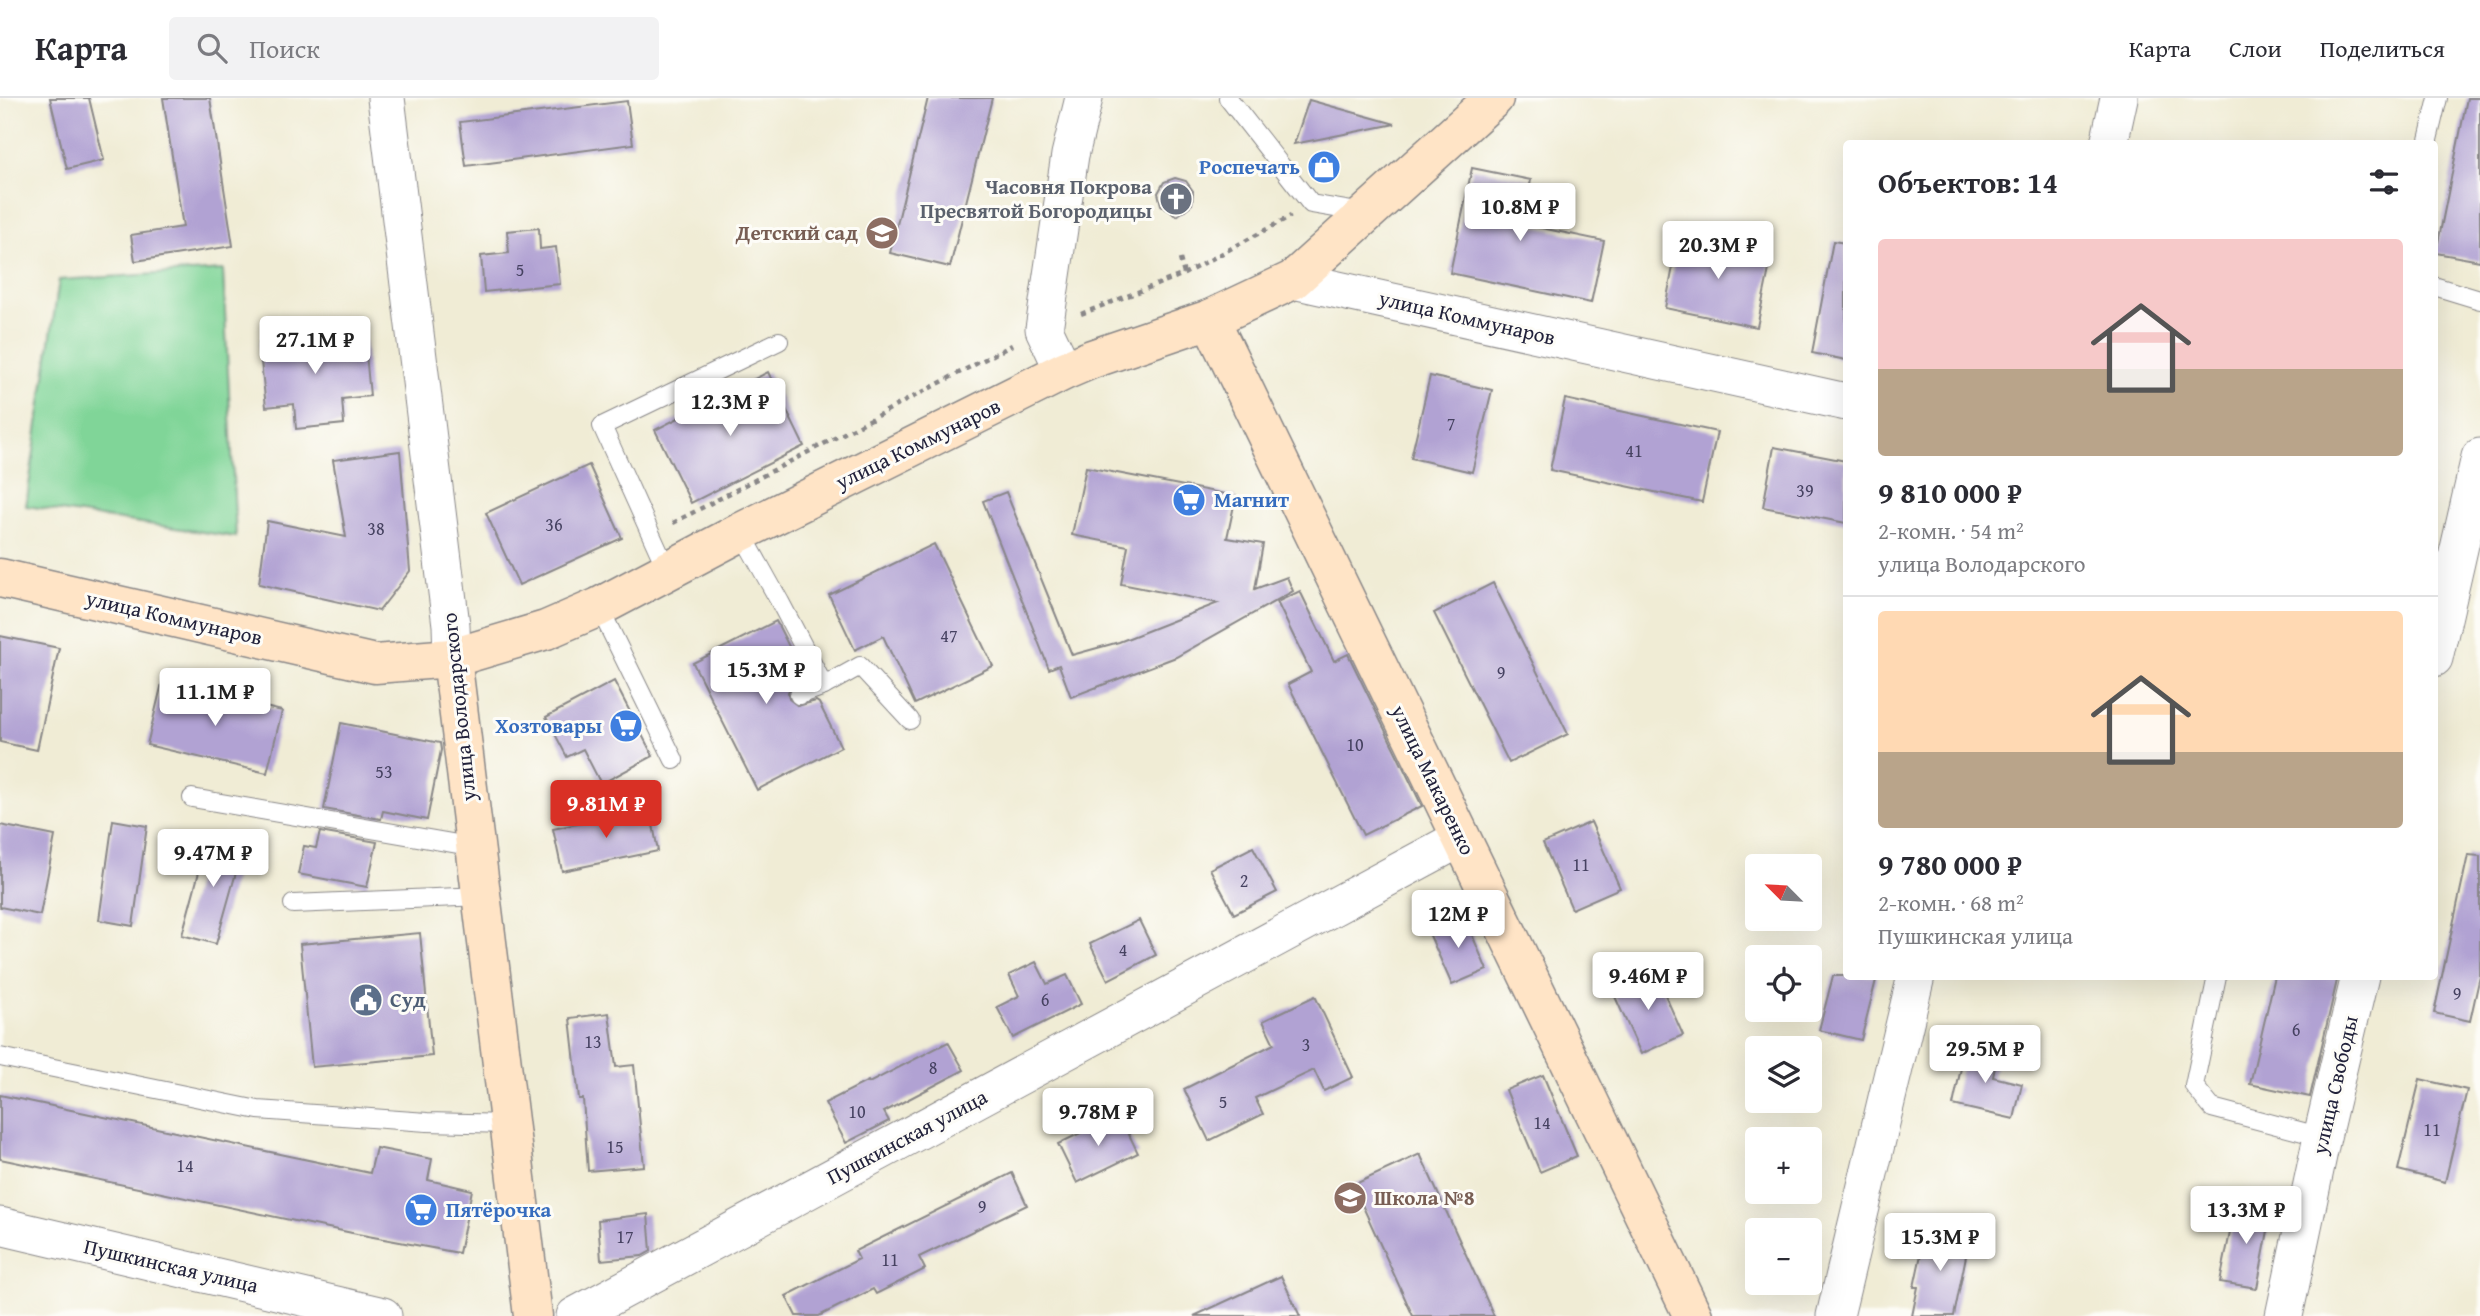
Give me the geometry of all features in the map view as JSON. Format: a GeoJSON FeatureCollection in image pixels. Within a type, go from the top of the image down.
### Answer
{"type":"FeatureCollection","features":[{"type":"Feature","properties":{"kind":"main road"},"geometry":{"type":"LineString","coordinates":[[1293,280],[1494,98]]}},
{"type":"Feature","properties":{"kind":"main road","name":"улица Коммунаров"},"geometry":{"type":"LineString","coordinates":[[0,578],[375,664],[452,657],[545,630],[599,607],[667,569],[1064,371],[1210,319],[1293,280]]}},
{"type":"Feature","properties":{"kind":"main road","name":"улица Макаренко"},"geometry":{"type":"LineString","coordinates":[[1210,319],[1693,1316]]}},
{"type":"Feature","properties":{"kind":"main road","name":"улица Володарского"},"geometry":{"type":"LineString","coordinates":[[452,657],[533,1316]]}},
{"type":"Feature","properties":{"kind":"street","name":"улица Володарского"},"geometry":{"type":"LineString","coordinates":[[386,98],[451,625],[452,657]]}},
{"type":"Feature","properties":{"kind":"street"},"geometry":{"type":"LineString","coordinates":[[1064,371],[1044,329],[1070,155],[1084,98]]}},
{"type":"Feature","properties":{"kind":"street"},"geometry":{"type":"LineString","coordinates":[[2110,140],[2119,98]]}},
{"type":"Feature","properties":{"kind":"street","name":"улица Коммунаров"},"geometry":{"type":"LineString","coordinates":[[1293,280],[1843,401]]}},
{"type":"Feature","properties":{"kind":"street"},"geometry":{"type":"LineString","coordinates":[[2438,639],[2480,457]]}},
{"type":"Feature","properties":{"kind":"street","name":"Пушкинская улица"},"geometry":{"type":"LineString","coordinates":[[575,1316],[1461,838]]}},
{"type":"Feature","properties":{"kind":"street"},"geometry":{"type":"LineString","coordinates":[[1835,1316],[1915,980]]}},
{"type":"Feature","properties":{"kind":"street","name":"улица Свободы"},"geometry":{"type":"LineString","coordinates":[[2284,1316],[2359,980]]}},
{"type":"Feature","properties":{"kind":"street","name":"Пушкинская улица"},"geometry":{"type":"LineString","coordinates":[[0,1226],[383,1316]]}},
{"type":"Feature","properties":{"kind":"lane"},"geometry":{"type":"LineString","coordinates":[[1228,98],[1311,204],[1364,213]]}},
{"type":"Feature","properties":{"kind":"lane"},"geometry":{"type":"LineString","coordinates":[[2428,140],[2438,98]]}},
{"type":"Feature","properties":{"kind":"lane"},"geometry":{"type":"LineString","coordinates":[[2438,287],[2480,300]]}},
{"type":"Feature","properties":{"kind":"lane"},"geometry":{"type":"LineString","coordinates":[[667,569],[602,426],[779,341]]}},
{"type":"Feature","properties":{"kind":"lane"},"geometry":{"type":"LineString","coordinates":[[741,532],[824,686]]}},
{"type":"Feature","properties":{"kind":"lane"},"geometry":{"type":"LineString","coordinates":[[599,607],[674,760]]}},
{"type":"Feature","properties":{"kind":"lane"},"geometry":{"type":"LineString","coordinates":[[799,695],[824,686],[860,666],[910,720]]}},
{"type":"Feature","properties":{"kind":"lane"},"geometry":{"type":"LineString","coordinates":[[192,798],[475,847]]}},
{"type":"Feature","properties":{"kind":"lane"},"geometry":{"type":"LineString","coordinates":[[293,904],[482,896]]}},
{"type":"Feature","properties":{"kind":"lane"},"geometry":{"type":"LineString","coordinates":[[2216,980],[2194,1086],[2212,1108],[2322,1137]]}},
{"type":"Feature","properties":{"kind":"lane"},"geometry":{"type":"LineString","coordinates":[[0,1058],[258,1110],[427,1122],[509,1124]]}},
{"type":"Feature","properties":{"kind":"path"},"geometry":{"type":"LineString","coordinates":[[650,535],[1044,329],[1184,274],[1311,204]]}},
{"type":"Feature","properties":{"kind":"path"},"geometry":{"type":"LineString","coordinates":[[1180,259],[1184,274]]}},
{"type":"Feature","properties":{"kind":"green space"},"geometry":{"type":"Polygon","coordinates":[[[223,270],[236,537],[26,506],[59,280],[223,270]]]}},
{"type":"Feature","properties":{"kind":"building"},"geometry":{"type":"Polygon","coordinates":[[[50,98],[89,98],[104,160],[67,169],[50,98]]]}},
{"type":"Feature","properties":{"kind":"building"},"geometry":{"type":"Polygon","coordinates":[[[163,98],[210,98],[233,246],[135,261],[131,235],[183,227],[163,98]]]}},
{"type":"Feature","properties":{"kind":"building"},"geometry":{"type":"Polygon","coordinates":[[[928,98],[992,98],[950,267],[890,253],[928,98]]]}},
{"type":"Feature","properties":{"kind":"building"},"geometry":{"type":"Polygon","coordinates":[[[2467,98],[2480,98],[2480,261],[2438,253],[2467,98]]]}},
{"type":"Feature","properties":{"kind":"building"},"geometry":{"type":"Polygon","coordinates":[[[1309,100],[1395,124],[1294,144],[1309,100]]]}},
{"type":"Feature","properties":{"kind":"building"},"geometry":{"type":"Polygon","coordinates":[[[627,101],[633,144],[466,166],[460,122],[627,101]]]}},
{"type":"Feature","properties":{"kind":"building"},"geometry":{"type":"Polygon","coordinates":[[[1472,168],[1531,180],[1522,224],[1604,241],[1591,303],[1450,273],[1472,168]]]}},
{"type":"Feature","properties":{"kind":"building","name":"Часовня Покрова Пресвятой Богородицы"},"geometry":{"type":"Polygon","coordinates":[[[1175,178],[1186,181],[1193,191],[1192,204],[1177,216],[1161,205],[1158,193],[1164,182],[1175,178]]]}},
{"type":"Feature","properties":{"kind":"building"},"geometry":{"type":"Polygon","coordinates":[[[539,228],[540,249],[556,247],[560,284],[484,292],[481,256],[509,253],[507,231],[539,228]]]}},
{"type":"Feature","properties":{"kind":"building"},"geometry":{"type":"Polygon","coordinates":[[[1679,236],[1772,255],[1757,327],[1665,308],[1679,236]]]}},
{"type":"Feature","properties":{"kind":"building"},"geometry":{"type":"Polygon","coordinates":[[[1833,241],[1843,243],[1843,359],[1812,353],[1833,241]]]}},
{"type":"Feature","properties":{"kind":"building"},"geometry":{"type":"Polygon","coordinates":[[[364,332],[370,396],[342,399],[344,424],[296,429],[294,404],[266,407],[259,343],[364,332]]]}},
{"type":"Feature","properties":{"kind":"building"},"geometry":{"type":"Polygon","coordinates":[[[768,372],[804,446],[691,503],[655,430],[768,372]]]}},
{"type":"Feature","properties":{"kind":"building"},"geometry":{"type":"Polygon","coordinates":[[[1430,376],[1492,390],[1472,472],[1411,458],[1430,376]]]}},
{"type":"Feature","properties":{"kind":"building"},"geometry":{"type":"Polygon","coordinates":[[[1565,399],[1717,432],[1702,502],[1550,470],[1565,399]]]}},
{"type":"Feature","properties":{"kind":"building"},"geometry":{"type":"Polygon","coordinates":[[[1774,447],[1843,460],[1843,522],[1763,507],[1774,447]]]}},
{"type":"Feature","properties":{"kind":"building"},"geometry":{"type":"Polygon","coordinates":[[[400,451],[410,571],[379,611],[259,584],[267,521],[346,537],[333,460],[400,451]]]}},
{"type":"Feature","properties":{"kind":"building"},"geometry":{"type":"Polygon","coordinates":[[[589,465],[622,538],[519,585],[486,513],[589,465]]]}},
{"type":"Feature","properties":{"kind":"building"},"geometry":{"type":"Polygon","coordinates":[[[1086,467],[1236,496],[1227,538],[1263,544],[1255,589],[1287,577],[1293,591],[1176,657],[1071,697],[1059,665],[1049,669],[983,501],[1006,492],[1072,655],[1119,642],[1218,603],[1121,584],[1128,546],[1072,535],[1086,467]]]}},
{"type":"Feature","properties":{"kind":"building"},"geometry":{"type":"Polygon","coordinates":[[[934,544],[993,666],[915,704],[883,636],[855,650],[829,595],[934,544]]]}},
{"type":"Feature","properties":{"kind":"building"},"geometry":{"type":"Polygon","coordinates":[[[1493,583],[1568,734],[1509,763],[1434,613],[1493,583]]]}},
{"type":"Feature","properties":{"kind":"building"},"geometry":{"type":"Polygon","coordinates":[[[1300,591],[1334,661],[1348,654],[1422,806],[1363,835],[1288,684],[1311,672],[1277,602],[1300,591]]]}},
{"type":"Feature","properties":{"kind":"building"},"geometry":{"type":"Polygon","coordinates":[[[776,621],[806,680],[791,687],[788,692],[789,699],[798,706],[816,701],[819,703],[841,747],[757,790],[693,663],[776,621]]]}},
{"type":"Feature","properties":{"kind":"building"},"geometry":{"type":"Polygon","coordinates":[[[0,636],[59,648],[37,750],[0,742],[0,636]]]}},
{"type":"Feature","properties":{"kind":"building"},"geometry":{"type":"Polygon","coordinates":[[[614,681],[653,756],[601,784],[583,749],[567,757],[546,717],[614,681]]]}},
{"type":"Feature","properties":{"kind":"building"},"geometry":{"type":"Polygon","coordinates":[[[162,683],[282,711],[267,773],[147,745],[162,683]]]}},
{"type":"Feature","properties":{"kind":"building"},"geometry":{"type":"Polygon","coordinates":[[[341,723],[440,743],[441,750],[427,820],[383,811],[381,819],[324,809],[341,723]]]}},
{"type":"Feature","properties":{"kind":"building"},"geometry":{"type":"Polygon","coordinates":[[[650,809],[658,851],[562,871],[553,829],[650,809]]]}},
{"type":"Feature","properties":{"kind":"building"},"geometry":{"type":"Polygon","coordinates":[[[113,820],[147,826],[133,926],[99,920],[113,820]]]}},
{"type":"Feature","properties":{"kind":"building"},"geometry":{"type":"Polygon","coordinates":[[[1591,822],[1620,888],[1572,909],[1543,843],[1591,822]]]}},
{"type":"Feature","properties":{"kind":"building"},"geometry":{"type":"Polygon","coordinates":[[[0,825],[55,836],[40,915],[0,907],[0,825]]]}},
{"type":"Feature","properties":{"kind":"building"},"geometry":{"type":"Polygon","coordinates":[[[320,832],[377,842],[367,887],[298,874],[304,846],[316,848],[320,832]]]}},
{"type":"Feature","properties":{"kind":"building"},"geometry":{"type":"Polygon","coordinates":[[[209,835],[244,844],[216,944],[182,935],[209,835]]]}},
{"type":"Feature","properties":{"kind":"building"},"geometry":{"type":"Polygon","coordinates":[[[1253,847],[1277,892],[1234,914],[1210,869],[1253,847]]]}},
{"type":"Feature","properties":{"kind":"building"},"geometry":{"type":"Polygon","coordinates":[[[2468,855],[2480,856],[2480,976],[2470,1021],[2434,1013],[2468,855]]]}},
{"type":"Feature","properties":{"kind":"building"},"geometry":{"type":"Polygon","coordinates":[[[1464,916],[1487,970],[1452,985],[1428,931],[1464,916]]]}},
{"type":"Feature","properties":{"kind":"building"},"geometry":{"type":"Polygon","coordinates":[[[1139,920],[1156,955],[1108,980],[1090,944],[1139,920]]]}},
{"type":"Feature","properties":{"kind":"building","name":"Суд"},"geometry":{"type":"Polygon","coordinates":[[[420,933],[432,1056],[312,1067],[300,944],[420,933]]]}},
{"type":"Feature","properties":{"kind":"building"},"geometry":{"type":"Polygon","coordinates":[[[1036,962],[1047,984],[1067,975],[1081,1004],[1013,1038],[997,1007],[1019,996],[1009,975],[1036,962]]]}},
{"type":"Feature","properties":{"kind":"building"},"geometry":{"type":"Polygon","coordinates":[[[1654,970],[1683,1035],[1641,1054],[1612,990],[1654,970]]]}},
{"type":"Feature","properties":{"kind":"building"},"geometry":{"type":"Polygon","coordinates":[[[1833,976],[1843,976],[1843,980],[1876,980],[1861,1040],[1819,1030],[1833,976]]]}},
{"type":"Feature","properties":{"kind":"building"},"geometry":{"type":"Polygon","coordinates":[[[2274,980],[2337,980],[2310,1097],[2250,1084],[2274,980]]]}},
{"type":"Feature","properties":{"kind":"building"},"geometry":{"type":"Polygon","coordinates":[[[1315,996],[1353,1077],[1324,1091],[1314,1070],[1255,1098],[1263,1114],[1209,1141],[1184,1089],[1274,1044],[1263,1021],[1315,996]]]}},
{"type":"Feature","properties":{"kind":"building"},"geometry":{"type":"Polygon","coordinates":[[[609,1013],[616,1067],[634,1065],[644,1166],[588,1171],[583,1099],[579,1099],[570,1018],[609,1013]]]}},
{"type":"Feature","properties":{"kind":"building"},"geometry":{"type":"Polygon","coordinates":[[[948,1042],[964,1070],[884,1112],[889,1121],[846,1143],[825,1103],[948,1042]]]}},
{"type":"Feature","properties":{"kind":"building"},"geometry":{"type":"Polygon","coordinates":[[[1966,1045],[1998,1052],[1993,1077],[2022,1084],[2014,1119],[1953,1105],[1966,1045]]]}},
{"type":"Feature","properties":{"kind":"building"},"geometry":{"type":"Polygon","coordinates":[[[1543,1075],[1577,1156],[1540,1172],[1506,1090],[1543,1075]]]}},
{"type":"Feature","properties":{"kind":"building"},"geometry":{"type":"Polygon","coordinates":[[[2420,1079],[2467,1090],[2445,1182],[2398,1170],[2420,1079]]]}},
{"type":"Feature","properties":{"kind":"building"},"geometry":{"type":"Polygon","coordinates":[[[0,1095],[370,1173],[376,1148],[432,1159],[428,1180],[472,1190],[459,1253],[0,1159],[0,1095]]]}},
{"type":"Feature","properties":{"kind":"building"},"geometry":{"type":"Polygon","coordinates":[[[1119,1114],[1138,1153],[1077,1183],[1058,1144],[1119,1114]]]}},
{"type":"Feature","properties":{"kind":"building"},"geometry":{"type":"Polygon","coordinates":[[[1420,1154],[1494,1316],[1413,1316],[1353,1185],[1420,1154]]]}},
{"type":"Feature","properties":{"kind":"building"},"geometry":{"type":"Polygon","coordinates":[[[1012,1173],[1027,1205],[919,1257],[925,1269],[876,1294],[873,1289],[819,1316],[796,1316],[786,1296],[859,1259],[855,1251],[1012,1173]]]}},
{"type":"Feature","properties":{"kind":"building"},"geometry":{"type":"Polygon","coordinates":[[[2236,1203],[2272,1210],[2257,1288],[2220,1282],[2236,1203]]]}},
{"type":"Feature","properties":{"kind":"building"},"geometry":{"type":"Polygon","coordinates":[[[648,1214],[651,1251],[642,1256],[601,1260],[598,1220],[648,1214]]]}},
{"type":"Feature","properties":{"kind":"building"},"geometry":{"type":"Polygon","coordinates":[[[1927,1227],[1970,1236],[1954,1316],[1912,1316],[1918,1287],[1914,1287],[1927,1227]]]}},
{"type":"Feature","properties":{"kind":"building"},"geometry":{"type":"Polygon","coordinates":[[[1281,1276],[1300,1316],[1194,1316],[1281,1276]]]}},
{"type":"Feature","properties":{"kind":"place","name":"Роспечать"},"geometry":{"type":"Point","coordinates":[1324,167]}},
{"type":"Feature","properties":{"kind":"place","name":"Часовня Покрова Пресвятой Богородицы"},"geometry":{"type":"Point","coordinates":[1176,199]}},
{"type":"Feature","properties":{"kind":"place","name":"Детский сад"},"geometry":{"type":"Point","coordinates":[882,233]}},
{"type":"Feature","properties":{"kind":"place","name":"Магнит"},"geometry":{"type":"Point","coordinates":[1189,500]}},
{"type":"Feature","properties":{"kind":"place","name":"Хозтовары"},"geometry":{"type":"Point","coordinates":[626,726]}},
{"type":"Feature","properties":{"kind":"place","name":"Суд"},"geometry":{"type":"Point","coordinates":[366,1000]}},
{"type":"Feature","properties":{"kind":"place","name":"Школа №8"},"geometry":{"type":"Point","coordinates":[1350,1198]}},
{"type":"Feature","properties":{"kind":"place","name":"Пятёрочка"},"geometry":{"type":"Point","coordinates":[421,1210]}}]}
